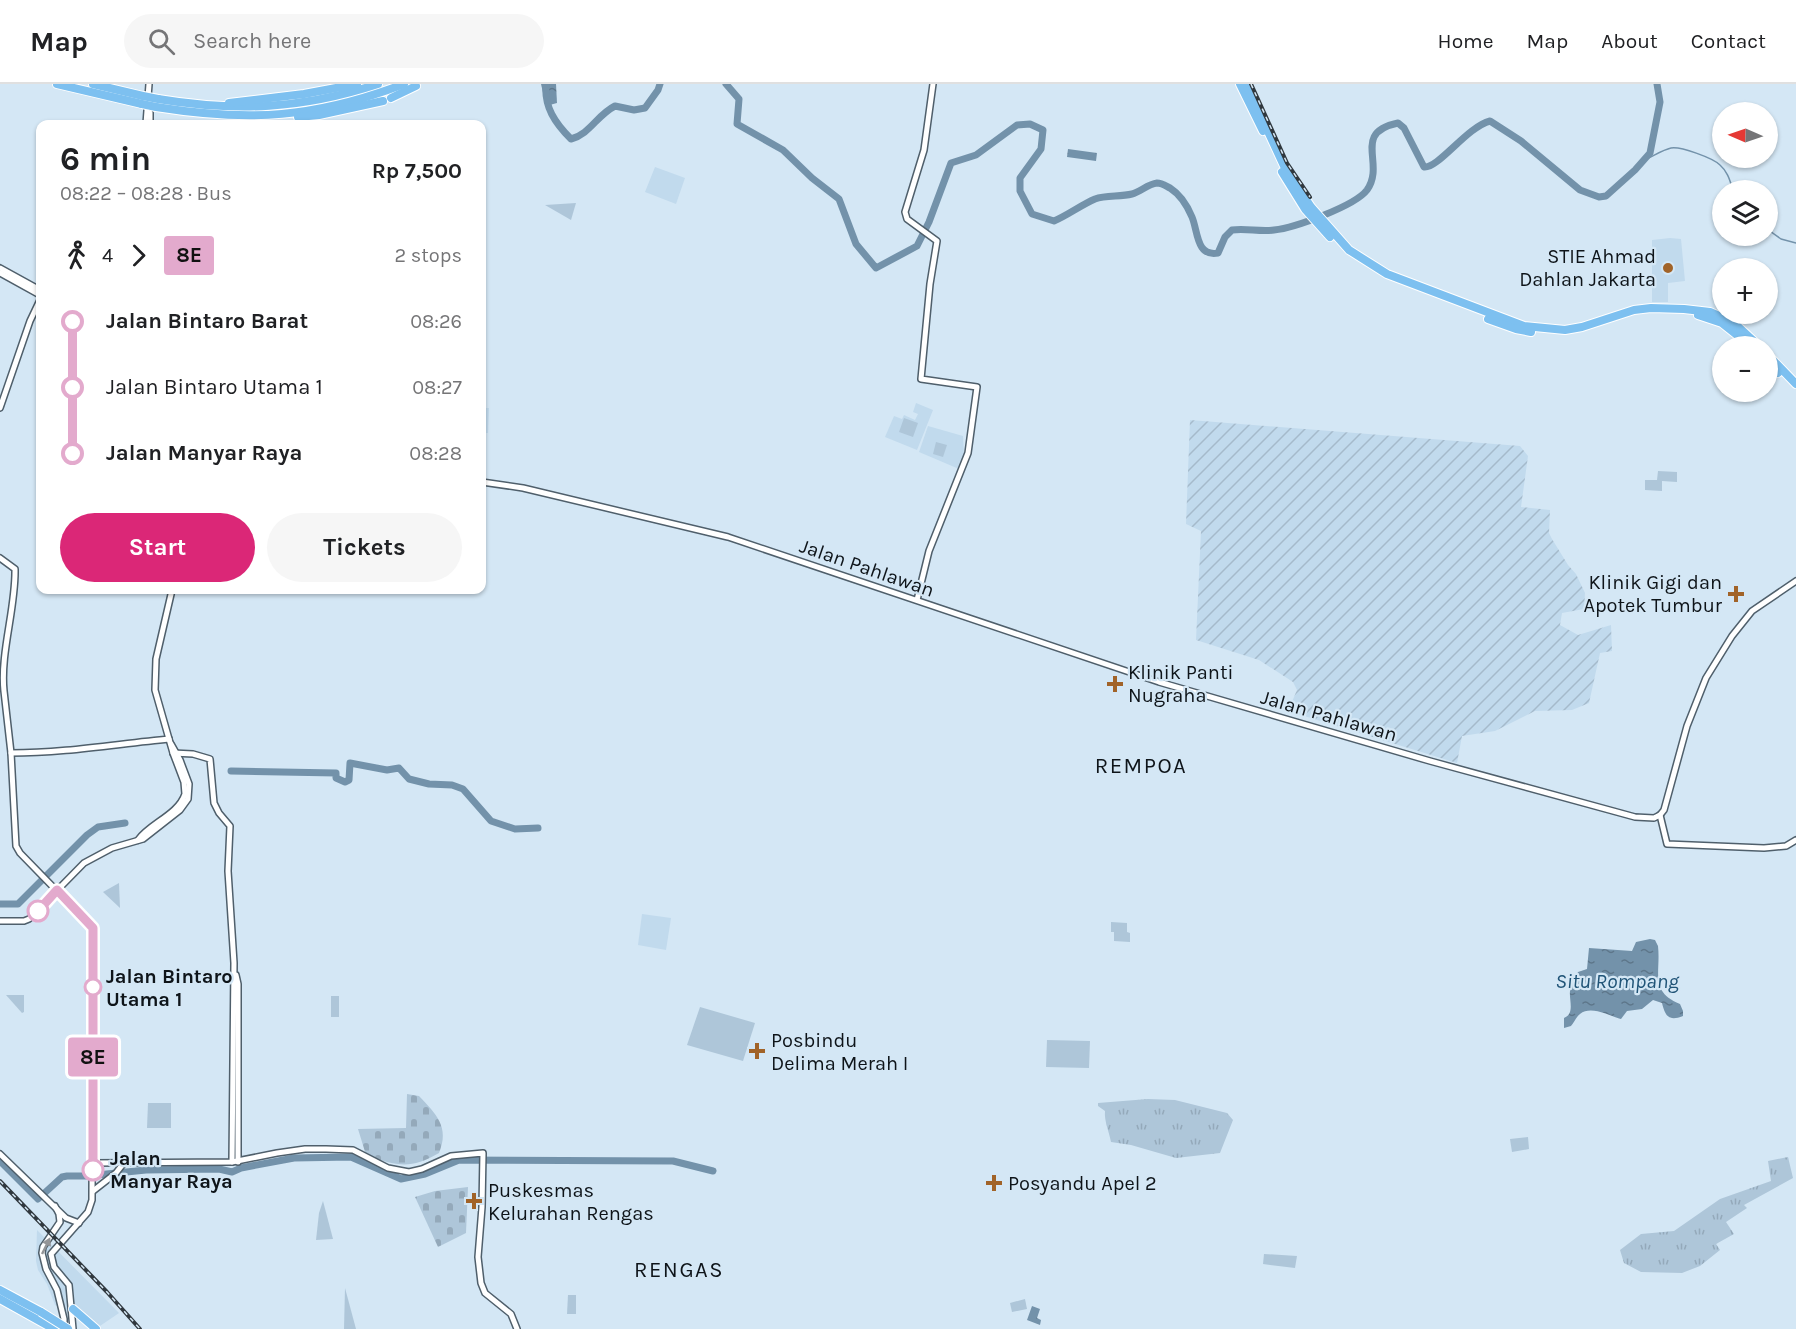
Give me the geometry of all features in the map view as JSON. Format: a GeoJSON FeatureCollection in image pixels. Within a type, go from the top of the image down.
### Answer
{"type":"FeatureCollection","features":[{"type":"Feature","properties":{"kind":"highway"},"geometry":{"type":"LineString","coordinates":[[57,84],[248,120],[319,115],[387,99],[416,86]]}},
{"type":"Feature","properties":{"kind":"highway"},"geometry":{"type":"LineString","coordinates":[[93,84],[143,100]]}},
{"type":"Feature","properties":{"kind":"highway"},"geometry":{"type":"LineString","coordinates":[[204,106],[304,94],[357,84]]}},
{"type":"Feature","properties":{"kind":"highway"},"geometry":{"type":"LineString","coordinates":[[157,103],[238,108],[301,103],[341,95],[378,84]]}},
{"type":"Feature","properties":{"kind":"highway"},"geometry":{"type":"LineString","coordinates":[[222,116],[277,115],[320,109],[361,100],[404,84]]}},
{"type":"Feature","properties":{"kind":"highway"},"geometry":{"type":"LineString","coordinates":[[1240,84],[1288,183],[1347,254],[1376,274],[1516,329],[1573,334],[1635,314],[1685,314],[1717,321],[1739,336]]}},
{"type":"Feature","properties":{"kind":"highway"},"geometry":{"type":"LineString","coordinates":[[1246,84],[1285,168],[1309,209]]}},
{"type":"Feature","properties":{"kind":"highway"},"geometry":{"type":"LineString","coordinates":[[1322,225],[1349,250],[1387,274],[1524,326],[1565,330],[1582,327],[1638,309],[1684,309],[1710,312],[1733,322],[1748,336]]}},
{"type":"Feature","properties":{"kind":"highway"},"geometry":{"type":"LineString","coordinates":[[1778,365],[1796,384]]}},
{"type":"Feature","properties":{"kind":"highway"},"geometry":{"type":"LineString","coordinates":[[1778,373],[1796,390]]}},
{"type":"Feature","properties":{"kind":"highway"},"geometry":{"type":"LineString","coordinates":[[0,1290],[40,1316],[54,1329]]}},
{"type":"Feature","properties":{"kind":"highway"},"geometry":{"type":"LineString","coordinates":[[0,1299],[66,1329]]}},
{"type":"Feature","properties":{"kind":"highway"},"geometry":{"type":"LineString","coordinates":[[73,1309],[96,1329]]}},
{"type":"Feature","properties":{"kind":"main road"},"geometry":{"type":"LineString","coordinates":[[148,120],[151,84]]}},
{"type":"Feature","properties":{"kind":"main road"},"geometry":{"type":"LineString","coordinates":[[917,600],[929,551],[968,453],[977,387],[921,379],[930,284],[937,241],[907,219],[905,212],[924,150],[933,84]]}},
{"type":"Feature","properties":{"kind":"main road"},"geometry":{"type":"LineString","coordinates":[[0,268],[36,290]]}},
{"type":"Feature","properties":{"kind":"main road"},"geometry":{"type":"LineString","coordinates":[[0,273],[36,292]]}},
{"type":"Feature","properties":{"kind":"main road"},"geometry":{"type":"LineString","coordinates":[[0,408],[31,319],[36,300],[33,291]]}},
{"type":"Feature","properties":{"kind":"main road"},"geometry":{"type":"LineString","coordinates":[[31,319],[36,308]]}},
{"type":"Feature","properties":{"kind":"main road","name":"Jalan Pahlawan"},"geometry":{"type":"LineString","coordinates":[[486,483],[523,488],[728,537],[1159,682],[1625,815],[1650,819],[1660,815]]}},
{"type":"Feature","properties":{"kind":"main road"},"geometry":{"type":"LineString","coordinates":[[0,558],[15,569],[0,673],[11,753],[15,839],[20,853],[93,928],[93,1191],[88,1212],[51,1254],[54,1267],[69,1285],[73,1309],[73,1329]]}},
{"type":"Feature","properties":{"kind":"main road"},"geometry":{"type":"LineString","coordinates":[[1796,581],[1752,610],[1732,636],[1706,678],[1693,708],[1668,799],[1660,815],[1667,844],[1764,848],[1783,847],[1796,840]]}},
{"type":"Feature","properties":{"kind":"main road"},"geometry":{"type":"LineString","coordinates":[[0,921],[30,919],[84,863],[98,854],[138,840],[162,822],[180,804],[185,794],[184,782],[155,690],[154,677],[159,642],[171,594]]}},
{"type":"Feature","properties":{"kind":"main road"},"geometry":{"type":"LineString","coordinates":[[11,753],[65,752],[123,743],[170,742]]}},
{"type":"Feature","properties":{"kind":"main road"},"geometry":{"type":"LineString","coordinates":[[175,753],[192,754],[210,759],[213,797],[217,810],[230,826],[228,872],[234,938],[235,1162]]}},
{"type":"Feature","properties":{"kind":"main road"},"geometry":{"type":"LineString","coordinates":[[49,882],[51,887],[49,901]]}},
{"type":"Feature","properties":{"kind":"main road"},"geometry":{"type":"LineString","coordinates":[[93,1162],[123,1164],[235,1162],[305,1149],[353,1150],[388,1168],[410,1172],[422,1169],[451,1155],[483,1155],[478,1257],[483,1288],[491,1299],[511,1314],[517,1329]]}},
{"type":"Feature","properties":{"kind":"main road"},"geometry":{"type":"LineString","coordinates":[[0,1154],[71,1221],[79,1223]]}},
{"type":"Feature","properties":{"kind":"main road"},"geometry":{"type":"LineString","coordinates":[[93,1191],[116,1173],[123,1164]]}},
{"type":"Feature","properties":{"kind":"main road"},"geometry":{"type":"LineString","coordinates":[[55,1206],[60,1222],[43,1247],[42,1253],[46,1269],[57,1290],[66,1329]]}},
{"type":"Feature","properties":{"kind":"main road"},"geometry":{"type":"LineString","coordinates":[[57,1290],[60,1282],[65,1282]]}},
{"type":"Feature","properties":{"kind":"shaded area"},"geometry":{"type":"Polygon","coordinates":[[[655,167],[685,178],[676,204],[645,192],[655,167]]]}},
{"type":"Feature","properties":{"kind":"shaded area","name":"STIE Ahmad Dahlan Jakarta"},"geometry":{"type":"Polygon","coordinates":[[[1681,239],[1685,281],[1668,283],[1668,302],[1652,302],[1652,240],[1681,239]]]}},
{"type":"Feature","properties":{"kind":"shaded area"},"geometry":{"type":"Polygon","coordinates":[[[916,403],[933,410],[917,450],[885,437],[894,416],[902,419],[904,415],[915,420],[918,414],[913,412],[916,403]]]}},
{"type":"Feature","properties":{"kind":"shaded area"},"geometry":{"type":"Polygon","coordinates":[[[486,408],[489,408],[488,433],[486,433],[486,408]]]}},
{"type":"Feature","properties":{"kind":"shaded area"},"geometry":{"type":"Polygon","coordinates":[[[1190,420],[1520,446],[1528,456],[1521,507],[1550,510],[1549,533],[1576,574],[1585,593],[1584,609],[1562,613],[1560,625],[1578,635],[1611,625],[1612,651],[1600,653],[1589,703],[1572,710],[1535,711],[1495,731],[1462,736],[1457,763],[1288,711],[1297,690],[1293,682],[1259,660],[1196,640],[1201,531],[1186,524],[1190,420]]]}},
{"type":"Feature","properties":{"kind":"shaded area"},"geometry":{"type":"Polygon","coordinates":[[[928,426],[963,436],[964,455],[959,469],[919,452],[928,426]]]}},
{"type":"Feature","properties":{"kind":"shaded area"},"geometry":{"type":"Polygon","coordinates":[[[642,914],[671,918],[666,950],[638,945],[642,914]]]}},
{"type":"Feature","properties":{"kind":"shaded area"},"geometry":{"type":"Polygon","coordinates":[[[37,1230],[119,1313],[97,1328],[55,1305],[47,1284],[38,1270],[37,1230]]]}},
{"type":"Feature","properties":{"kind":"green space"},"geometry":{"type":"Polygon","coordinates":[[[576,203],[571,220],[545,205],[576,203]]]}},
{"type":"Feature","properties":{"kind":"green space"},"geometry":{"type":"Polygon","coordinates":[[[904,418],[918,423],[913,437],[899,432],[904,418]]]}},
{"type":"Feature","properties":{"kind":"green space"},"geometry":{"type":"Polygon","coordinates":[[[936,442],[947,445],[943,457],[933,454],[936,442]]]}},
{"type":"Feature","properties":{"kind":"green space"},"geometry":{"type":"Polygon","coordinates":[[[1658,471],[1677,472],[1677,482],[1662,481],[1662,491],[1645,490],[1645,480],[1657,480],[1658,471]]]}},
{"type":"Feature","properties":{"kind":"green space"},"geometry":{"type":"Polygon","coordinates":[[[119,883],[120,908],[103,892],[119,883]]]}},
{"type":"Feature","properties":{"kind":"green space"},"geometry":{"type":"Polygon","coordinates":[[[1111,922],[1127,923],[1130,942],[1114,941],[1111,922]]]}},
{"type":"Feature","properties":{"kind":"green space"},"geometry":{"type":"Polygon","coordinates":[[[6,995],[24,995],[24,1012],[22,1013],[6,995]]]}},
{"type":"Feature","properties":{"kind":"green space"},"geometry":{"type":"Polygon","coordinates":[[[331,996],[339,996],[339,1017],[331,1017],[331,996]]]}},
{"type":"Feature","properties":{"kind":"green space"},"geometry":{"type":"Polygon","coordinates":[[[700,1007],[755,1023],[743,1061],[687,1045],[700,1007]]]}},
{"type":"Feature","properties":{"kind":"green space"},"geometry":{"type":"Polygon","coordinates":[[[1047,1040],[1090,1041],[1089,1068],[1046,1067],[1047,1040]]]}},
{"type":"Feature","properties":{"kind":"green space"},"geometry":{"type":"Polygon","coordinates":[[[407,1094],[419,1096],[436,1115],[443,1136],[439,1153],[411,1164],[395,1164],[366,1155],[358,1129],[406,1128],[407,1094]]]}},
{"type":"Feature","properties":{"kind":"green space"},"geometry":{"type":"Polygon","coordinates":[[[1148,1099],[1175,1100],[1227,1113],[1233,1120],[1220,1153],[1176,1158],[1131,1145],[1111,1142],[1105,1111],[1098,1106],[1098,1103],[1148,1099]]]}},
{"type":"Feature","properties":{"kind":"green space"},"geometry":{"type":"Polygon","coordinates":[[[148,1103],[171,1103],[171,1128],[147,1128],[148,1103]]]}},
{"type":"Feature","properties":{"kind":"green space"},"geometry":{"type":"Polygon","coordinates":[[[1528,1137],[1529,1149],[1512,1152],[1510,1139],[1528,1137]]]}},
{"type":"Feature","properties":{"kind":"green space"},"geometry":{"type":"Polygon","coordinates":[[[1788,1157],[1793,1178],[1744,1205],[1747,1208],[1726,1222],[1734,1234],[1716,1244],[1720,1250],[1700,1266],[1682,1273],[1641,1272],[1624,1263],[1620,1250],[1641,1234],[1674,1231],[1720,1199],[1771,1181],[1768,1161],[1788,1157]]]}},
{"type":"Feature","properties":{"kind":"green space"},"geometry":{"type":"Polygon","coordinates":[[[468,1187],[466,1233],[438,1247],[415,1197],[435,1191],[468,1187]]]}},
{"type":"Feature","properties":{"kind":"green space"},"geometry":{"type":"Polygon","coordinates":[[[323,1201],[333,1239],[316,1240],[319,1213],[323,1201]]]}},
{"type":"Feature","properties":{"kind":"green space"},"geometry":{"type":"Polygon","coordinates":[[[1264,1254],[1297,1256],[1295,1268],[1263,1264],[1264,1254]]]}},
{"type":"Feature","properties":{"kind":"green space"},"geometry":{"type":"Polygon","coordinates":[[[345,1288],[356,1329],[344,1329],[345,1288]]]}},
{"type":"Feature","properties":{"kind":"green space"},"geometry":{"type":"Polygon","coordinates":[[[568,1295],[576,1295],[576,1314],[567,1314],[568,1295]]]}},
{"type":"Feature","properties":{"kind":"green space"},"geometry":{"type":"Polygon","coordinates":[[[1025,1299],[1027,1309],[1012,1312],[1010,1303],[1025,1299]]]}},
{"type":"Feature","properties":{"kind":"water"},"geometry":{"type":"Polygon","coordinates":[[[541,84],[556,84],[557,103],[546,106],[541,84]]]}},
{"type":"Feature","properties":{"kind":"water"},"geometry":{"type":"Polygon","coordinates":[[[1068,149],[1097,153],[1096,161],[1067,157],[1068,149]]]}},
{"type":"Feature","properties":{"kind":"water","name":"Situ Rompang"},"geometry":{"type":"Polygon","coordinates":[[[1655,940],[1658,946],[1660,987],[1670,999],[1680,1004],[1683,1016],[1671,1018],[1666,1014],[1662,1003],[1653,1000],[1642,1009],[1627,1011],[1621,1019],[1595,1011],[1584,1012],[1571,1026],[1564,1028],[1564,1018],[1570,1010],[1571,989],[1578,972],[1587,969],[1589,948],[1632,951],[1636,942],[1655,940]]]}},
{"type":"Feature","properties":{"kind":"water"},"geometry":{"type":"Polygon","coordinates":[[[1032,1306],[1040,1309],[1037,1318],[1041,1320],[1040,1325],[1027,1320],[1032,1306]]]}},
{"type":"Feature","properties":{"kind":"waterway"},"geometry":{"type":"LineString","coordinates":[[546,84],[547,100],[552,114],[571,139],[578,137],[615,106],[634,110],[645,108],[660,84]]}},
{"type":"Feature","properties":{"kind":"waterway"},"geometry":{"type":"LineString","coordinates":[[726,84],[739,99],[737,124],[783,150],[812,178],[839,199],[856,244],[876,268],[917,246],[929,222],[951,163],[976,155],[1017,125],[1030,124],[1043,130],[1041,149],[1020,178],[1020,191],[1032,214],[1054,221],[1095,199],[1132,194],[1159,183],[1174,191],[1188,208],[1202,247],[1211,253],[1218,253],[1225,237],[1232,230],[1283,228],[1324,215],[1360,196],[1367,190],[1372,180],[1372,150],[1376,134],[1398,123],[1404,128],[1424,167],[1437,162],[1472,131],[1490,121],[1521,141],[1580,190],[1599,197],[1606,196],[1650,153],[1660,102],[1657,84]]}},
{"type":"Feature","properties":{"kind":"waterway"},"geometry":{"type":"LineString","coordinates":[[1644,160],[1664,150],[1681,149],[1716,162],[1723,168],[1729,180]]}},
{"type":"Feature","properties":{"kind":"waterway"},"geometry":{"type":"LineString","coordinates":[[1778,237],[1796,243]]}},
{"type":"Feature","properties":{"kind":"waterway"},"geometry":{"type":"LineString","coordinates":[[231,771],[336,773],[336,778],[345,782],[349,780],[350,763],[387,770],[399,768],[409,779],[429,784],[452,785],[463,789],[491,821],[515,829],[538,828]]}},
{"type":"Feature","properties":{"kind":"waterway"},"geometry":{"type":"LineString","coordinates":[[0,904],[18,904],[87,835],[98,827],[125,823]]}},
{"type":"Feature","properties":{"kind":"waterway"},"geometry":{"type":"LineString","coordinates":[[0,1161],[38,1199],[62,1177],[67,1176],[146,1170],[219,1169],[232,1172],[241,1168],[294,1158],[351,1157],[401,1179],[425,1174],[459,1160],[673,1161],[713,1171]]}},
{"type":"Feature","properties":{"kind":"railway"},"geometry":{"type":"LineString","coordinates":[[1251,84],[1287,163],[1310,197]]}},
{"type":"Feature","properties":{"kind":"railway"},"geometry":{"type":"LineString","coordinates":[[0,1181],[140,1329]]}},
{"type":"Feature","properties":{"kind":"bus line","name":"8E"},"geometry":{"type":"LineString","coordinates":[[38,911],[57,890],[93,928],[93,1170]]}},
{"type":"Feature","properties":{"kind":"place","name":"STIE Ahmad Dahlan Jakarta"},"geometry":{"type":"Point","coordinates":[1668,268]}},
{"type":"Feature","properties":{"kind":"place","name":"Klinik Gigi dan Apotek Tumbur"},"geometry":{"type":"Point","coordinates":[1736,594]}},
{"type":"Feature","properties":{"kind":"place","name":"Klinik Panti Nugraha"},"geometry":{"type":"Point","coordinates":[1115,684]}},
{"type":"Feature","properties":{"kind":"place","name":"Jalan Bintaro Utama 1"},"geometry":{"type":"Point","coordinates":[93,987]}},
{"type":"Feature","properties":{"kind":"place","name":"Posbindu Delima Merah I"},"geometry":{"type":"Point","coordinates":[757,1051]}},
{"type":"Feature","properties":{"kind":"place","name":"Jalan Manyar Raya"},"geometry":{"type":"Point","coordinates":[93,1170]}},
{"type":"Feature","properties":{"kind":"place","name":"Posyandu Apel 2"},"geometry":{"type":"Point","coordinates":[994,1183]}},
{"type":"Feature","properties":{"kind":"place","name":"Puskesmas Kelurahan Rengas"},"geometry":{"type":"Point","coordinates":[474,1201]}},
{"type":"Feature","properties":{"kind":"district","name":"REMPOA"},"geometry":{"type":"Point","coordinates":[1141,766]}},
{"type":"Feature","properties":{"kind":"district","name":"RENGAS"},"geometry":{"type":"Point","coordinates":[679,1270]}}]}
